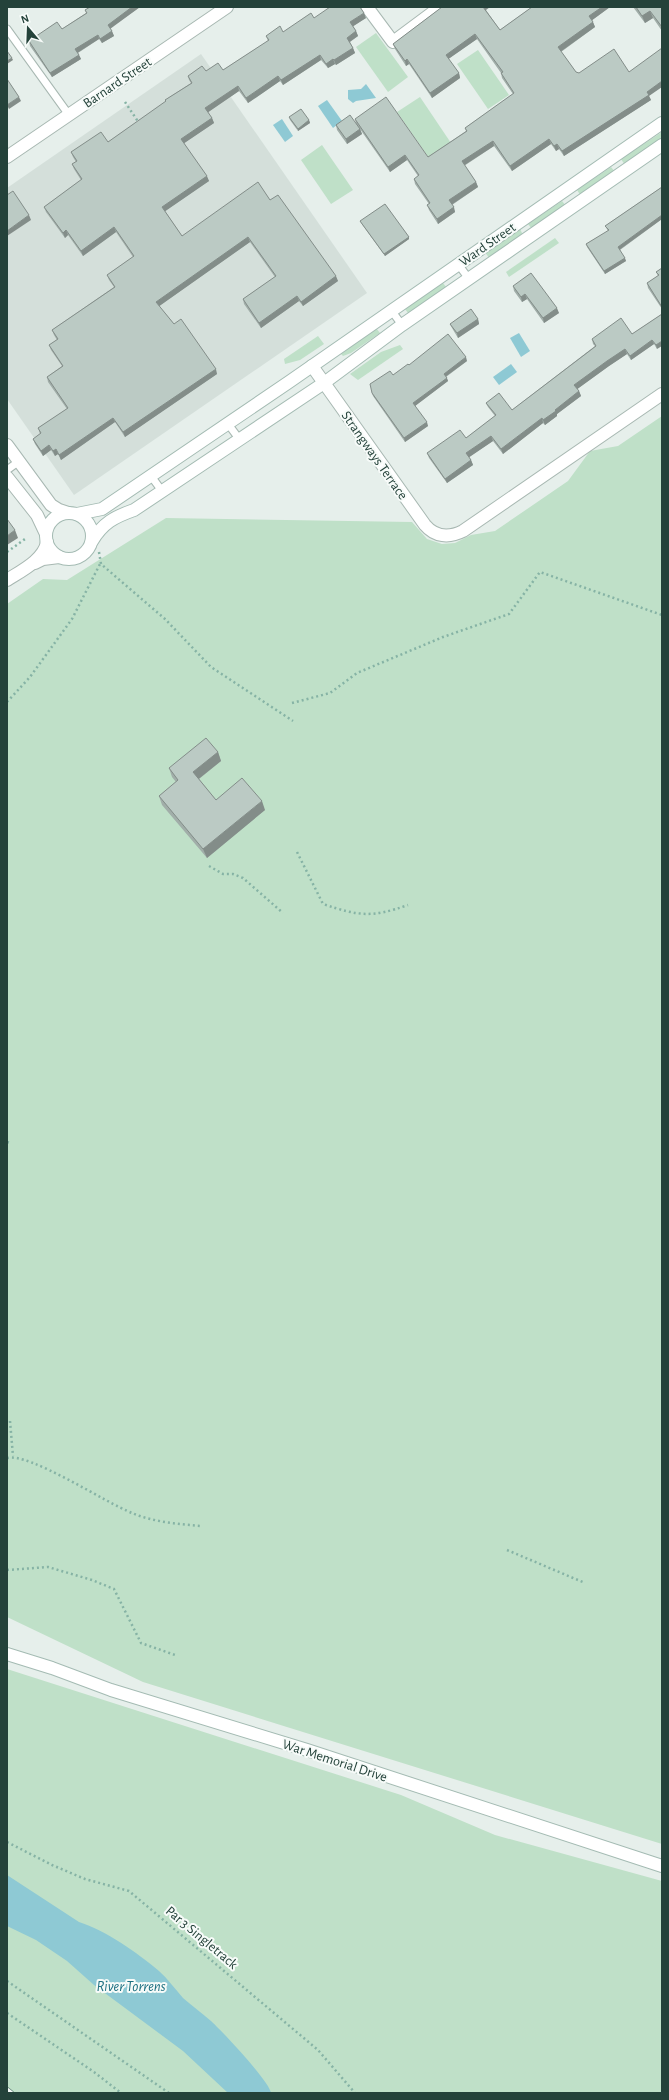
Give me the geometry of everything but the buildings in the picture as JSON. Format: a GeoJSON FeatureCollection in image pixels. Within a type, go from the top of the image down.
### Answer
{"type":"FeatureCollection","features":[{"type":"Feature","properties":{"kind":"street","name":"Barnard Street"},"geometry":{"type":"LineString","coordinates":[[7,157],[227,7]]}},
{"type":"Feature","properties":{"kind":"street"},"geometry":{"type":"LineString","coordinates":[[367,7],[393,42],[440,7]]}},
{"type":"Feature","properties":{"kind":"street","name":"Ward Street"},"geometry":{"type":"LineString","coordinates":[[312,366],[662,123]]}},
{"type":"Feature","properties":{"kind":"street","name":"Ward Street"},"geometry":{"type":"LineString","coordinates":[[324,383],[402,326],[662,145]]}},
{"type":"Feature","properties":{"kind":"street"},"geometry":{"type":"LineString","coordinates":[[7,580],[41,556],[46,549],[51,522],[62,514],[102,510],[312,366]]}},
{"type":"Feature","properties":{"kind":"street","name":"Strangways Terrace"},"geometry":{"type":"LineString","coordinates":[[312,366],[424,524],[434,532],[444,535],[457,534],[463,531],[662,394]]}},
{"type":"Feature","properties":{"kind":"street"},"geometry":{"type":"LineString","coordinates":[[29,565],[43,559],[59,557],[68,559],[79,557],[96,545],[102,526],[119,516],[134,510],[324,383]]}},
{"type":"Feature","properties":{"kind":"street"},"geometry":{"type":"LineString","coordinates":[[7,445],[51,505],[59,510],[73,513],[88,522],[96,545]]}},
{"type":"Feature","properties":{"kind":"street"},"geometry":{"type":"LineString","coordinates":[[7,477],[37,515],[54,553],[59,557]]}},
{"type":"Feature","properties":{"kind":"street","name":"War Memorial Drive"},"geometry":{"type":"LineString","coordinates":[[7,1654],[112,1690],[307,1750],[662,1866]]}},
{"type":"Feature","properties":{"kind":"lane"},"geometry":{"type":"LineString","coordinates":[[7,29],[69,115]]}},
{"type":"Feature","properties":{"kind":"lane"},"geometry":{"type":"LineString","coordinates":[[458,264],[469,279]]}},
{"type":"Feature","properties":{"kind":"lane"},"geometry":{"type":"LineString","coordinates":[[391,310],[402,326]]}},
{"type":"Feature","properties":{"kind":"lane"},"geometry":{"type":"LineString","coordinates":[[228,424],[240,440]]}},
{"type":"Feature","properties":{"kind":"lane"},"geometry":{"type":"LineString","coordinates":[[7,470],[18,462]]}},
{"type":"Feature","properties":{"kind":"lane"},"geometry":{"type":"LineString","coordinates":[[151,476],[162,491]]}},
{"type":"Feature","properties":{"kind":"path"},"geometry":{"type":"LineString","coordinates":[[125,102],[139,123]]}},
{"type":"Feature","properties":{"kind":"path"},"geometry":{"type":"LineString","coordinates":[[7,552],[26,539]]}},
{"type":"Feature","properties":{"kind":"path"},"geometry":{"type":"LineString","coordinates":[[96,545],[100,564],[165,619],[211,667],[293,721]]}},
{"type":"Feature","properties":{"kind":"path"},"geometry":{"type":"LineString","coordinates":[[7,702],[30,678],[72,619],[100,564]]}},
{"type":"Feature","properties":{"kind":"path"},"geometry":{"type":"LineString","coordinates":[[292,703],[330,693],[357,673],[443,637],[509,614],[540,572],[662,615]]}},
{"type":"Feature","properties":{"kind":"path"},"geometry":{"type":"LineString","coordinates":[[297,852],[323,904],[354,914],[384,913],[408,905]]}},
{"type":"Feature","properties":{"kind":"path"},"geometry":{"type":"LineString","coordinates":[[209,866],[224,874],[233,874],[243,878],[283,913]]}},
{"type":"Feature","properties":{"kind":"path"},"geometry":{"type":"LineString","coordinates":[[7,1142],[11,1143]]}},
{"type":"Feature","properties":{"kind":"path"},"geometry":{"type":"LineString","coordinates":[[10,1421],[13,1456]]}},
{"type":"Feature","properties":{"kind":"path"},"geometry":{"type":"LineString","coordinates":[[7,1458],[13,1456],[39,1466],[132,1513],[166,1522],[201,1526]]}},
{"type":"Feature","properties":{"kind":"path"},"geometry":{"type":"LineString","coordinates":[[507,1550],[585,1583]]}},
{"type":"Feature","properties":{"kind":"path"},"geometry":{"type":"LineString","coordinates":[[7,1570],[48,1567],[92,1580],[114,1589],[141,1643],[175,1655]]}},
{"type":"Feature","properties":{"kind":"path","name":"Par 3 Singletrack"},"geometry":{"type":"LineString","coordinates":[[7,1842],[52,1865],[85,1878],[129,1891],[313,2045],[355,2093]]}},
{"type":"Feature","properties":{"kind":"path"},"geometry":{"type":"LineString","coordinates":[[7,1981],[170,2093]]}},
{"type":"Feature","properties":{"kind":"path"},"geometry":{"type":"LineString","coordinates":[[7,2013],[94,2072],[121,2093]]}},
{"type":"Feature","properties":{"kind":"shaded area"},"geometry":{"type":"Polygon","coordinates":[[[201,54],[367,293],[74,495],[7,399],[7,188],[201,54]]]}},
{"type":"Feature","properties":{"kind":"green space"},"geometry":{"type":"Polygon","coordinates":[[[376,33],[408,77],[388,92],[356,47],[376,33]]]}},
{"type":"Feature","properties":{"kind":"green space"},"geometry":{"type":"Polygon","coordinates":[[[478,50],[509,95],[488,109],[457,64],[478,50]]]}},
{"type":"Feature","properties":{"kind":"green space"},"geometry":{"type":"Polygon","coordinates":[[[420,97],[453,146],[431,161],[397,112],[420,97]]]}},
{"type":"Feature","properties":{"kind":"green space"},"geometry":{"type":"Polygon","coordinates":[[[662,132],[662,140],[625,165],[621,159],[662,132]]]}},
{"type":"Feature","properties":{"kind":"green space"},"geometry":{"type":"Polygon","coordinates":[[[322,145],[353,190],[331,204],[301,160],[322,145]]]}},
{"type":"Feature","properties":{"kind":"green space"},"geometry":{"type":"Polygon","coordinates":[[[611,167],[615,172],[581,196],[577,190],[611,167]]]}},
{"type":"Feature","properties":{"kind":"green space"},"geometry":{"type":"Polygon","coordinates":[[[562,201],[566,206],[532,229],[528,224],[562,201]]]}},
{"type":"Feature","properties":{"kind":"green space"},"geometry":{"type":"Polygon","coordinates":[[[520,229],[523,235],[489,258],[485,252],[520,229]]]}},
{"type":"Feature","properties":{"kind":"green space"},"geometry":{"type":"Polygon","coordinates":[[[555,238],[559,243],[509,277],[506,272],[555,238]]]}},
{"type":"Feature","properties":{"kind":"green space"},"geometry":{"type":"Polygon","coordinates":[[[443,283],[446,287],[408,313],[405,309],[443,283]]]}},
{"type":"Feature","properties":{"kind":"green space"},"geometry":{"type":"Polygon","coordinates":[[[376,328],[380,333],[351,353],[343,356],[341,354],[376,328]]]}},
{"type":"Feature","properties":{"kind":"green space"},"geometry":{"type":"Polygon","coordinates":[[[318,336],[324,344],[300,360],[285,364],[284,359],[318,336]]]}},
{"type":"Feature","properties":{"kind":"green space"},"geometry":{"type":"Polygon","coordinates":[[[400,345],[403,349],[358,380],[350,374],[381,352],[400,345]]]}},
{"type":"Feature","properties":{"kind":"green space"},"geometry":{"type":"Polygon","coordinates":[[[662,416],[662,1844],[143,1682],[7,1617],[7,604],[43,579],[67,580],[166,518],[412,522],[427,539],[442,544],[455,543],[471,535],[495,531],[568,481],[590,451],[618,446],[662,416]]]}},
{"type":"Feature","properties":{"kind":"green space"},"geometry":{"type":"Polygon","coordinates":[[[7,1669],[401,1795],[495,1835],[662,1881],[662,2093],[7,2093],[7,1669]]]}},
{"type":"Feature","properties":{"kind":"water"},"geometry":{"type":"Polygon","coordinates":[[[366,84],[376,98],[356,101],[353,103],[348,99],[348,90],[361,89],[366,84]]]}},
{"type":"Feature","properties":{"kind":"water"},"geometry":{"type":"Polygon","coordinates":[[[327,100],[342,121],[333,128],[318,106],[327,100]]]}},
{"type":"Feature","properties":{"kind":"water"},"geometry":{"type":"Polygon","coordinates":[[[282,119],[293,136],[285,142],[273,125],[282,119]]]}},
{"type":"Feature","properties":{"kind":"water"},"geometry":{"type":"Polygon","coordinates":[[[519,333],[530,351],[521,357],[510,338],[519,333]]]}},
{"type":"Feature","properties":{"kind":"water"},"geometry":{"type":"Polygon","coordinates":[[[511,364],[517,372],[499,385],[493,377],[511,364]]]}},
{"type":"Feature","properties":{"kind":"water","name":"River Torrens"},"geometry":{"type":"Polygon","coordinates":[[[7,1875],[79,1922],[100,1930],[110,1936],[151,1964],[165,1977],[183,1998],[211,2021],[235,2045],[269,2087],[271,2093],[228,2093],[183,2051],[94,1985],[67,1961],[36,1940],[7,1926],[7,1875]]]}},
{"type":"Feature","properties":{"kind":"railway"},"geometry":{"type":"LineString","coordinates":[[7,2089],[12,2093]]}}]}
